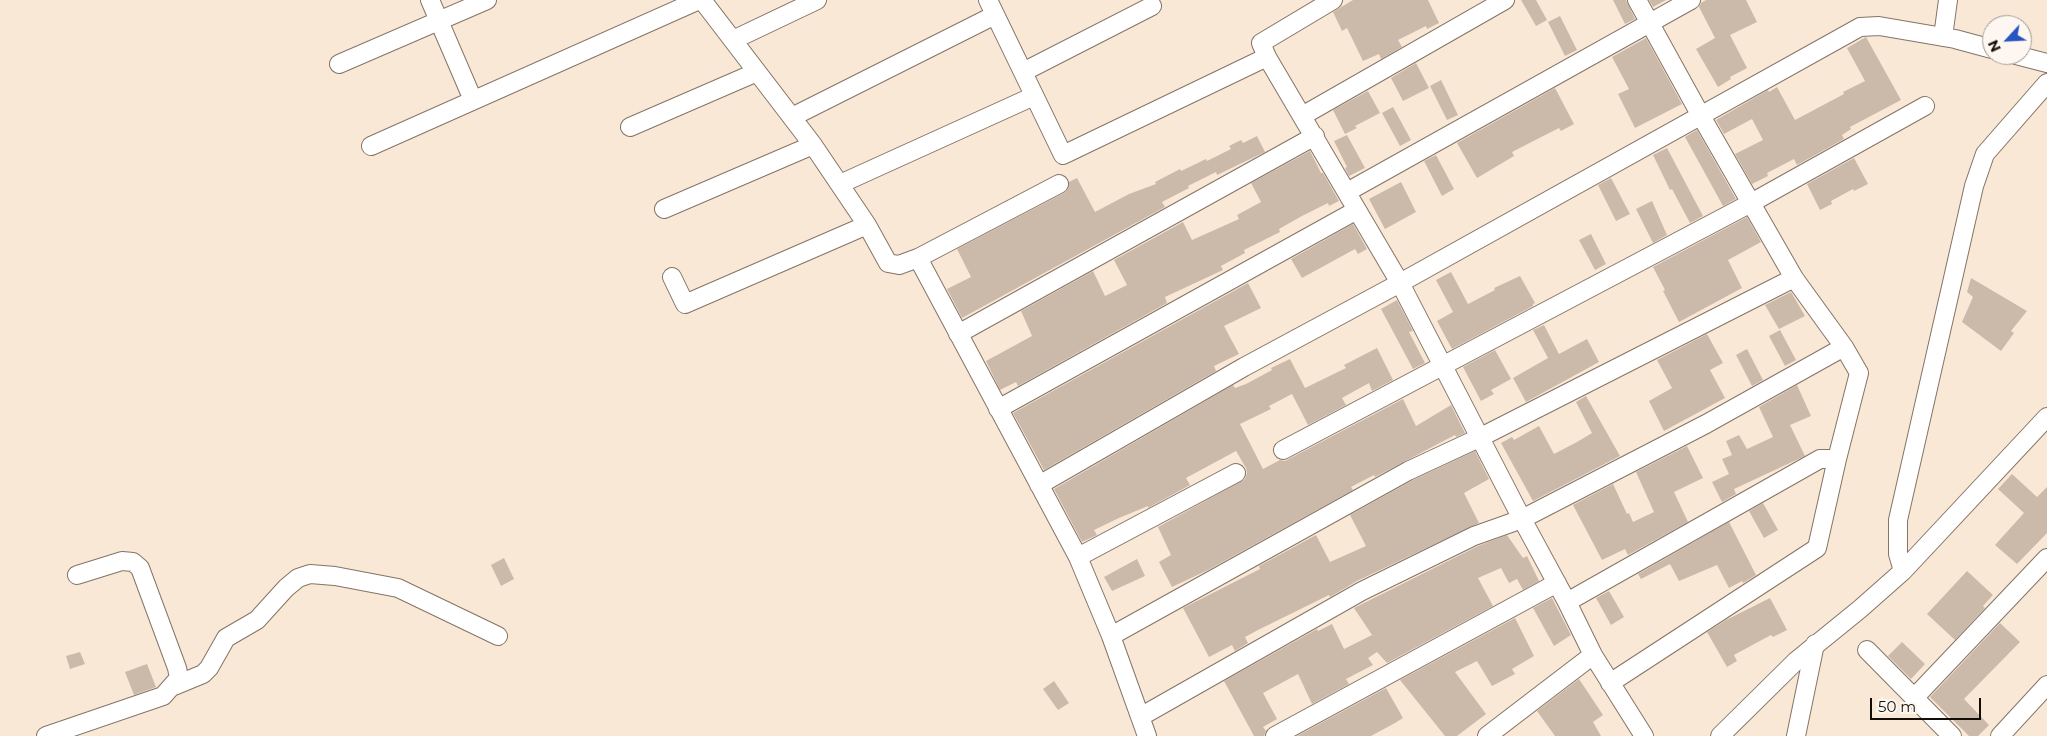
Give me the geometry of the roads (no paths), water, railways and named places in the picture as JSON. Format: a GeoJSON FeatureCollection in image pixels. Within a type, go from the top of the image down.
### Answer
{"type":"FeatureCollection","features":[{"type":"Feature","properties":{"kind":"street"},"geometry":{"type":"LineString","coordinates":[[430,0],[473,100]]}},
{"type":"Feature","properties":{"kind":"street"},"geometry":{"type":"LineString","coordinates":[[339,64],[487,0]]}},
{"type":"Feature","properties":{"kind":"street"},"geometry":{"type":"LineString","coordinates":[[371,146],[701,0],[813,145],[867,225],[888,263],[899,265],[918,258],[1059,184]]}},
{"type":"Feature","properties":{"kind":"street"},"geometry":{"type":"LineString","coordinates":[[733,40],[817,0]]}},
{"type":"Feature","properties":{"kind":"street"},"geometry":{"type":"LineString","coordinates":[[1333,0],[1261,43],[1267,57],[1400,283],[1593,655],[1644,736]]}},
{"type":"Feature","properties":{"kind":"street"},"geometry":{"type":"LineString","coordinates":[[1302,116],[1505,0]]}},
{"type":"Feature","properties":{"kind":"street"},"geometry":{"type":"LineString","coordinates":[[1610,683],[1817,548],[1859,374],[1844,347],[1794,278],[1637,0]]}},
{"type":"Feature","properties":{"kind":"street"},"geometry":{"type":"LineString","coordinates":[[1347,192],[1691,0]]}},
{"type":"Feature","properties":{"kind":"street"},"geometry":{"type":"LineString","coordinates":[[1948,0],[1949,38]]}},
{"type":"Feature","properties":{"kind":"street"},"geometry":{"type":"LineString","coordinates":[[1023,72],[1152,6]]}},
{"type":"Feature","properties":{"kind":"street"},"geometry":{"type":"LineString","coordinates":[[792,117],[991,7],[1063,155],[1267,57]]}},
{"type":"Feature","properties":{"kind":"street"},"geometry":{"type":"LineString","coordinates":[[1039,485],[1244,366],[1400,283],[1860,27],[1879,26],[1949,38],[1982,46]]}},
{"type":"Feature","properties":{"kind":"street"},"geometry":{"type":"LineString","coordinates":[[2032,59],[2047,63]]}},
{"type":"Feature","properties":{"kind":"street"},"geometry":{"type":"LineString","coordinates":[[630,127],[757,72]]}},
{"type":"Feature","properties":{"kind":"street"},"geometry":{"type":"LineString","coordinates":[[1903,571],[1898,554],[1898,520],[1974,186],[1985,154],[2047,83]]}},
{"type":"Feature","properties":{"kind":"street"},"geometry":{"type":"LineString","coordinates":[[840,184],[1034,96]]}},
{"type":"Feature","properties":{"kind":"street"},"geometry":{"type":"LineString","coordinates":[[1283,450],[1751,203],[1925,106]]}},
{"type":"Feature","properties":{"kind":"street"},"geometry":{"type":"LineString","coordinates":[[958,334],[1315,136]]}},
{"type":"Feature","properties":{"kind":"street"},"geometry":{"type":"LineString","coordinates":[[664,209],[813,145]]}},
{"type":"Feature","properties":{"kind":"street"},"geometry":{"type":"LineString","coordinates":[[998,409],[1357,210]]}},
{"type":"Feature","properties":{"kind":"street"},"geometry":{"type":"LineString","coordinates":[[672,277],[685,304],[867,225]]}},
{"type":"Feature","properties":{"kind":"street"},"geometry":{"type":"LineString","coordinates":[[918,258],[1078,557],[1111,636],[1147,736]]}},
{"type":"Feature","properties":{"kind":"street"},"geometry":{"type":"LineString","coordinates":[[1111,636],[1408,471],[1480,437],[1794,278]]}},
{"type":"Feature","properties":{"kind":"street"},"geometry":{"type":"LineString","coordinates":[[1140,717],[1362,591],[1474,536],[1522,519],[1706,424],[1844,347]]}},
{"type":"Feature","properties":{"kind":"street"},"geometry":{"type":"LineString","coordinates":[[1720,736],[1821,639],[1860,609],[1903,571],[2047,417]]}},
{"type":"Feature","properties":{"kind":"street"},"geometry":{"type":"LineString","coordinates":[[1567,602],[1820,459],[1837,459]]}},
{"type":"Feature","properties":{"kind":"street"},"geometry":{"type":"LineString","coordinates":[[1078,557],[1236,473]]}},
{"type":"Feature","properties":{"kind":"street"},"geometry":{"type":"LineString","coordinates":[[46,736],[163,696],[174,686],[179,678],[178,668],[140,568],[133,562],[122,561],[77,575]]}},
{"type":"Feature","properties":{"kind":"street"},"geometry":{"type":"LineString","coordinates":[[1914,698],[2044,568]]}},
{"type":"Feature","properties":{"kind":"street"},"geometry":{"type":"LineString","coordinates":[[174,686],[203,674],[210,668],[226,638],[257,620],[286,588],[298,578],[310,574],[335,576],[398,588],[498,636]]}},
{"type":"Feature","properties":{"kind":"street"},"geometry":{"type":"LineString","coordinates":[[1275,736],[1557,583]]}},
{"type":"Feature","properties":{"kind":"street"},"geometry":{"type":"LineString","coordinates":[[1796,736],[1821,639]]}},
{"type":"Feature","properties":{"kind":"street"},"geometry":{"type":"LineString","coordinates":[[1867,650],[1952,736]]}},
{"type":"Feature","properties":{"kind":"street"},"geometry":{"type":"LineString","coordinates":[[1487,736],[1593,655]]}},
{"type":"Feature","properties":{"kind":"street"},"geometry":{"type":"LineString","coordinates":[[2000,736],[2047,685]]}}]}
